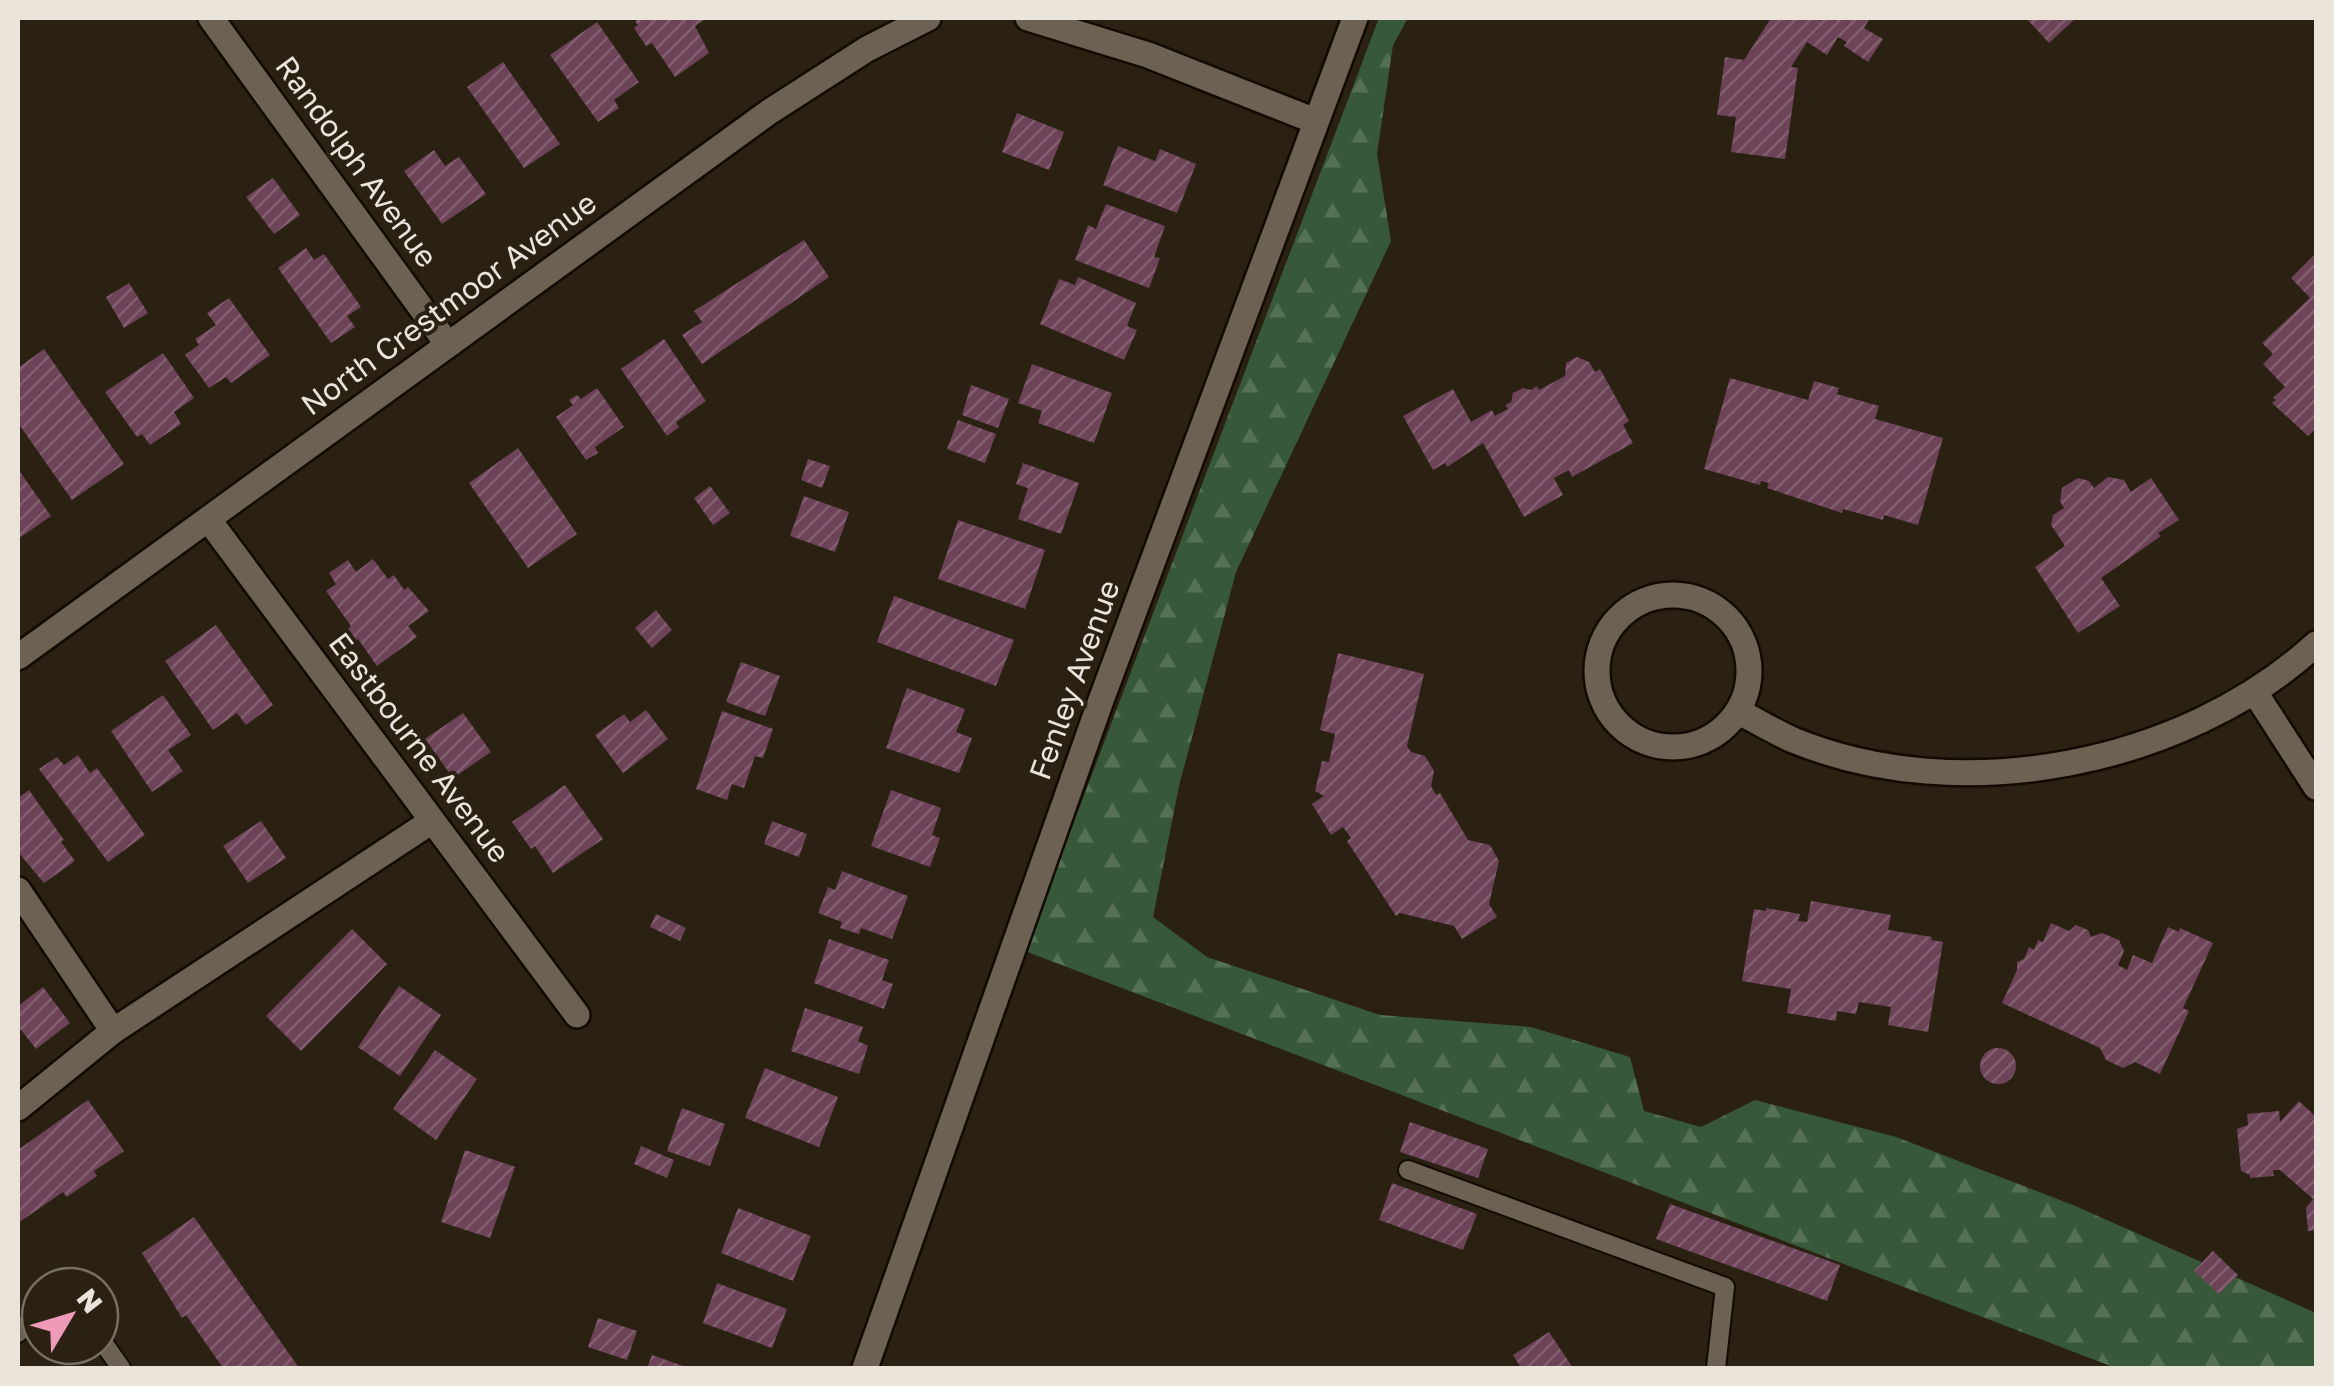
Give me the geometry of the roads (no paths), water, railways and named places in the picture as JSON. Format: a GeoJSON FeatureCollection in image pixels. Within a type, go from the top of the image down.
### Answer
{"type":"FeatureCollection","features":[{"type":"Feature","properties":{"kind":"street","name":"Randolph Avenue"},"geometry":{"type":"LineString","coordinates":[[211,18],[448,345]]}},
{"type":"Feature","properties":{"kind":"street","name":"North Crestmoor Avenue"},"geometry":{"type":"LineString","coordinates":[[18,657],[769,112],[867,48],[928,18]]}},
{"type":"Feature","properties":{"kind":"street"},"geometry":{"type":"LineString","coordinates":[[1028,18],[1148,54],[1315,121]]}},
{"type":"Feature","properties":{"kind":"street","name":"Fenley Avenue"},"geometry":{"type":"LineString","coordinates":[[865,1368],[1100,703],[1354,18]]}},
{"type":"Feature","properties":{"kind":"street","name":"Eastbourne Avenue"},"geometry":{"type":"LineString","coordinates":[[208,519],[577,1015]]}},
{"type":"Feature","properties":{"kind":"street"},"geometry":{"type":"LineString","coordinates":[[1684,595],[1712,605],[1735,626],[1748,653],[1749,683],[1739,712],[1718,734],[1691,746],[1661,748],[1632,737],[1610,716],[1598,689],[1596,658],[1607,631],[1627,608],[1654,596],[1684,595]]}},
{"type":"Feature","properties":{"kind":"street"},"geometry":{"type":"LineString","coordinates":[[1739,712],[1794,740],[1865,761],[1942,772],[2012,771],[2089,760],[2160,738],[2254,691],[2316,644]]}},
{"type":"Feature","properties":{"kind":"street"},"geometry":{"type":"LineString","coordinates":[[2254,691],[2316,787]]}},
{"type":"Feature","properties":{"kind":"street"},"geometry":{"type":"LineString","coordinates":[[18,1108],[112,1031],[432,820]]}},
{"type":"Feature","properties":{"kind":"street"},"geometry":{"type":"LineString","coordinates":[[18,890],[112,1031]]}},
{"type":"Feature","properties":{"kind":"lane"},"geometry":{"type":"LineString","coordinates":[[1408,1170],[1725,1287],[1716,1368]]}}]}
